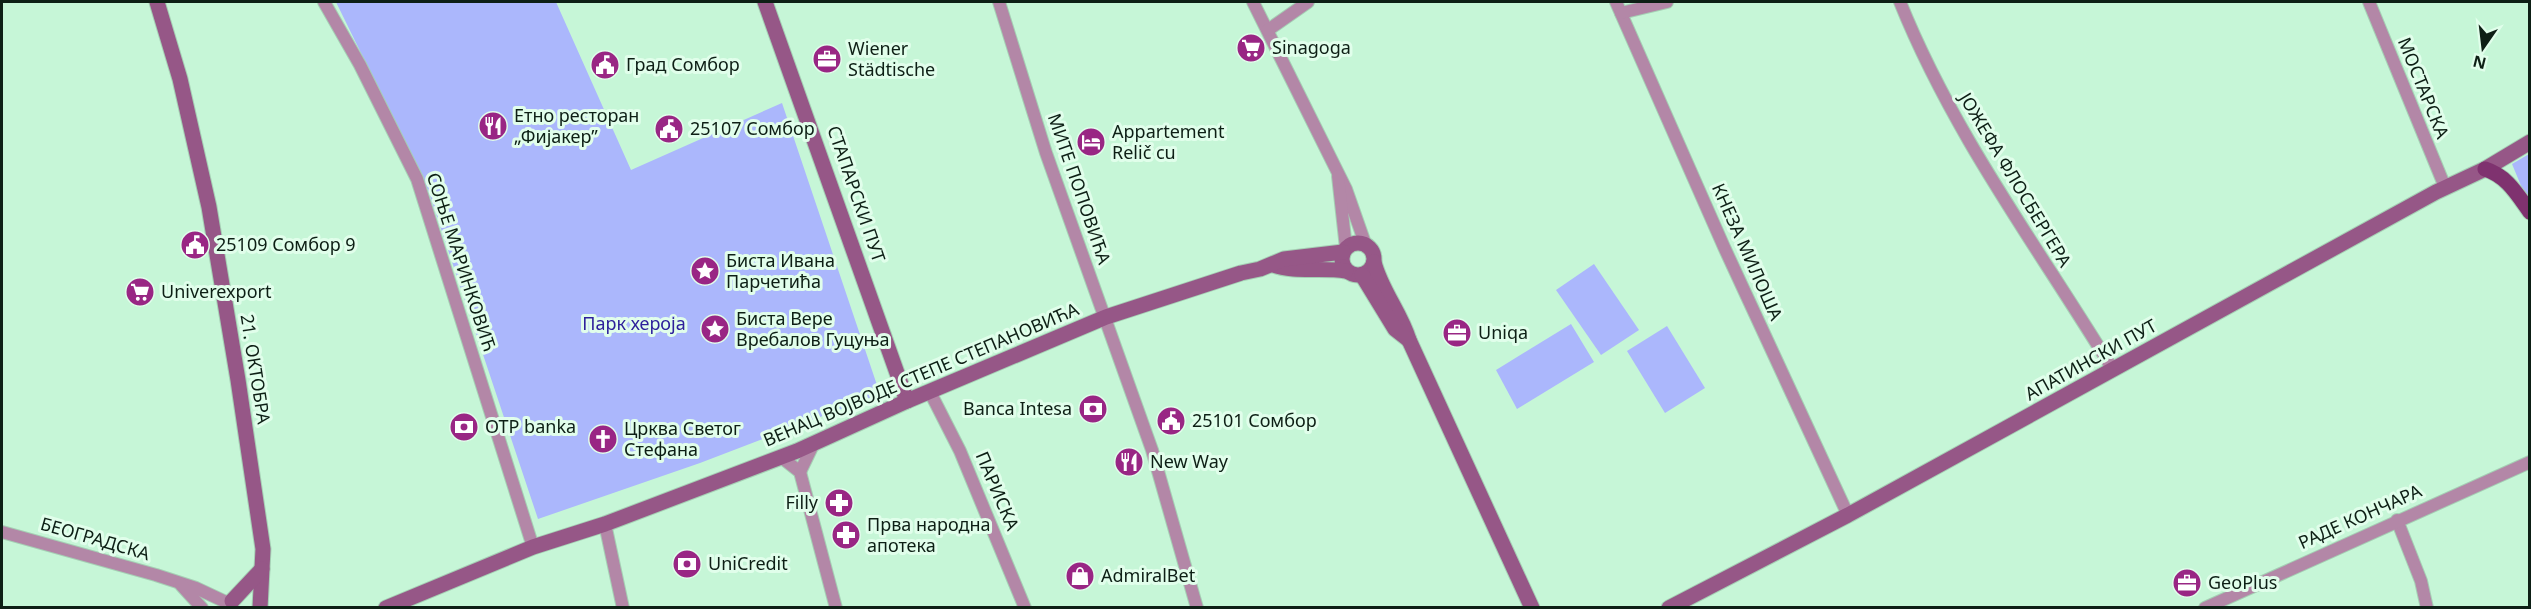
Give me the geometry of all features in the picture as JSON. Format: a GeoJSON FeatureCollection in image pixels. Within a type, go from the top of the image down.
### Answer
{"type":"FeatureCollection","features":[{"type":"Feature","properties":{"kind":"main road","name":"21. ОКТОБРА"},"geometry":{"type":"LineString","coordinates":[[157,2],[183,90],[209,207],[263,549],[259,608]]}},
{"type":"Feature","properties":{"kind":"main road","name":"СТАПАРСКИ ПУТ"},"geometry":{"type":"LineString","coordinates":[[765,2],[907,401]]}},
{"type":"Feature","properties":{"kind":"main road","name":"АПАТИНСКИ ПУТ"},"geometry":{"type":"LineString","coordinates":[[1669,608],[1848,515],[2445,187],[2485,169],[2529,142]]}},
{"type":"Feature","properties":{"kind":"main road"},"geometry":{"type":"LineString","coordinates":[[2485,169],[2494,172],[2508,183],[2529,212]]}},
{"type":"Feature","properties":{"kind":"main road"},"geometry":{"type":"LineString","coordinates":[[1409,340],[1395,329],[1354,273],[1342,262],[1345,250],[1356,243],[1366,246],[1372,253],[1374,262],[1405,324],[1409,340],[1532,608]]}},
{"type":"Feature","properties":{"kind":"main road","name":"ВЕНАЦ ВОЈВОДЕ СТЕПЕ СТЕПАНОВИЋА"},"geometry":{"type":"LineString","coordinates":[[386,608],[533,547],[605,524],[781,457],[1106,317],[1241,273],[1273,265],[1284,259],[1345,250]]}},
{"type":"Feature","properties":{"kind":"main road"},"geometry":{"type":"LineString","coordinates":[[1354,273],[1370,270],[1374,262]]}},
{"type":"Feature","properties":{"kind":"main road","name":"ВЕНАЦ ВОЈВОДЕ СТЕПЕ СТЕПАНОВИЋА"},"geometry":{"type":"LineString","coordinates":[[1273,265],[1285,269],[1317,268],[1354,273]]}},
{"type":"Feature","properties":{"kind":"main road"},"geometry":{"type":"LineString","coordinates":[[227,604],[262,569]]}},
{"type":"Feature","properties":{"kind":"main road"},"geometry":{"type":"LineString","coordinates":[[227,604],[247,601],[259,608]]}},
{"type":"Feature","properties":{"kind":"street","name":"СОЊЕ МАРИНКОВИЋ"},"geometry":{"type":"LineString","coordinates":[[324,2],[360,65],[417,179],[533,547]]}},
{"type":"Feature","properties":{"kind":"street","name":"МИТЕ ПОПОВИЋА"},"geometry":{"type":"LineString","coordinates":[[999,2],[1046,153],[1152,450],[1197,608]]}},
{"type":"Feature","properties":{"kind":"street"},"geometry":{"type":"LineString","coordinates":[[1253,2],[1355,210],[1366,246]]}},
{"type":"Feature","properties":{"kind":"street"},"geometry":{"type":"LineString","coordinates":[[1268,30],[1308,2]]}},
{"type":"Feature","properties":{"kind":"street"},"geometry":{"type":"LineString","coordinates":[[1618,7],[1666,2]]}},
{"type":"Feature","properties":{"kind":"street","name":"ЈОЖЕФА ФЛОСБЕРГЕРА"},"geometry":{"type":"LineString","coordinates":[[1900,2],[1920,51],[1972,149],[2113,370]]}},
{"type":"Feature","properties":{"kind":"street","name":"МОСТАРСКА"},"geometry":{"type":"LineString","coordinates":[[2369,2],[2445,187]]}},
{"type":"Feature","properties":{"kind":"street","name":"КНЕЗА МИЛОША"},"geometry":{"type":"LineString","coordinates":[[1618,7],[1724,247],[1848,515]]}},
{"type":"Feature","properties":{"kind":"street"},"geometry":{"type":"LineString","coordinates":[[1338,175],[1345,250]]}},
{"type":"Feature","properties":{"kind":"street","name":"ПАРИСКА"},"geometry":{"type":"LineString","coordinates":[[930,392],[960,451],[1025,608]]}},
{"type":"Feature","properties":{"kind":"street"},"geometry":{"type":"LineString","coordinates":[[800,472],[814,443]]}},
{"type":"Feature","properties":{"kind":"street"},"geometry":{"type":"LineString","coordinates":[[781,457],[800,472],[836,608]]}},
{"type":"Feature","properties":{"kind":"street","name":"РАДЕ КОНЧАРА"},"geometry":{"type":"LineString","coordinates":[[2205,608],[2529,462]]}},
{"type":"Feature","properties":{"kind":"street"},"geometry":{"type":"LineString","coordinates":[[2397,520],[2421,581],[2427,608]]}},
{"type":"Feature","properties":{"kind":"street"},"geometry":{"type":"LineString","coordinates":[[605,524],[623,608]]}},
{"type":"Feature","properties":{"kind":"street","name":"БЕОГРАДСКА"},"geometry":{"type":"LineString","coordinates":[[2,532],[178,582],[227,604]]}},
{"type":"Feature","properties":{"kind":"street"},"geometry":{"type":"LineString","coordinates":[[178,582],[202,608]]}},
{"type":"Feature","properties":{"kind":"green space","name":"Парк хероја"},"geometry":{"type":"Polygon","coordinates":[[[336,2],[556,2],[631,170],[782,103],[880,394],[700,463],[538,519],[428,190],[336,2]]]}},
{"type":"Feature","properties":{"kind":"green space"},"geometry":{"type":"Polygon","coordinates":[[[2529,154],[2530,203],[2529,205],[2512,164],[2529,154]]]}},
{"type":"Feature","properties":{"kind":"green space"},"geometry":{"type":"Polygon","coordinates":[[[1594,264],[1639,330],[1601,355],[1556,290],[1594,264]]]}},
{"type":"Feature","properties":{"kind":"green space"},"geometry":{"type":"Polygon","coordinates":[[[1571,324],[1594,362],[1517,409],[1496,370],[1571,324]]]}},
{"type":"Feature","properties":{"kind":"green space"},"geometry":{"type":"Polygon","coordinates":[[[1667,326],[1705,388],[1665,413],[1627,351],[1667,326]]]}},
{"type":"Feature","properties":{"kind":"place","name":"Sinagoga"},"geometry":{"type":"Point","coordinates":[1251,48]}},
{"type":"Feature","properties":{"kind":"place","name":"Wiener Städtische"},"geometry":{"type":"Point","coordinates":[827,59]}},
{"type":"Feature","properties":{"kind":"place","name":"Град Сомбор"},"geometry":{"type":"Point","coordinates":[605,65]}},
{"type":"Feature","properties":{"kind":"place","name":"Етно ресторан „Фијакер”"},"geometry":{"type":"Point","coordinates":[493,126]}},
{"type":"Feature","properties":{"kind":"place","name":"25107 Сомбор"},"geometry":{"type":"Point","coordinates":[669,129]}},
{"type":"Feature","properties":{"kind":"place","name":"Appartement Relič cu"},"geometry":{"type":"Point","coordinates":[1091,142]}},
{"type":"Feature","properties":{"kind":"place","name":"25109 Сомбор 9"},"geometry":{"type":"Point","coordinates":[195,245]}},
{"type":"Feature","properties":{"kind":"place","name":"Биста Ивана Парчетића"},"geometry":{"type":"Point","coordinates":[705,271]}},
{"type":"Feature","properties":{"kind":"place","name":"Univerexport"},"geometry":{"type":"Point","coordinates":[140,292]}},
{"type":"Feature","properties":{"kind":"place","name":"Биста Вере Вребалов Гуцуња"},"geometry":{"type":"Point","coordinates":[715,329]}},
{"type":"Feature","properties":{"kind":"place","name":"Uniqa"},"geometry":{"type":"Point","coordinates":[1457,333]}},
{"type":"Feature","properties":{"kind":"place","name":"Banca Intesa"},"geometry":{"type":"Point","coordinates":[1093,409]}},
{"type":"Feature","properties":{"kind":"place","name":"25101 Сомбор"},"geometry":{"type":"Point","coordinates":[1171,421]}},
{"type":"Feature","properties":{"kind":"place","name":"OTP banka"},"geometry":{"type":"Point","coordinates":[464,427]}},
{"type":"Feature","properties":{"kind":"place","name":"Црква Светог Стефана"},"geometry":{"type":"Point","coordinates":[603,439]}},
{"type":"Feature","properties":{"kind":"place","name":"New Way"},"geometry":{"type":"Point","coordinates":[1129,462]}},
{"type":"Feature","properties":{"kind":"place","name":"Filly"},"geometry":{"type":"Point","coordinates":[839,503]}},
{"type":"Feature","properties":{"kind":"place","name":"Прва народна апотека"},"geometry":{"type":"Point","coordinates":[846,535]}},
{"type":"Feature","properties":{"kind":"place","name":"UniCredit"},"geometry":{"type":"Point","coordinates":[687,564]}},
{"type":"Feature","properties":{"kind":"place","name":"AdmiralBet"},"geometry":{"type":"Point","coordinates":[1080,576]}},
{"type":"Feature","properties":{"kind":"place","name":"GeoPlus"},"geometry":{"type":"Point","coordinates":[2187,583]}}]}
